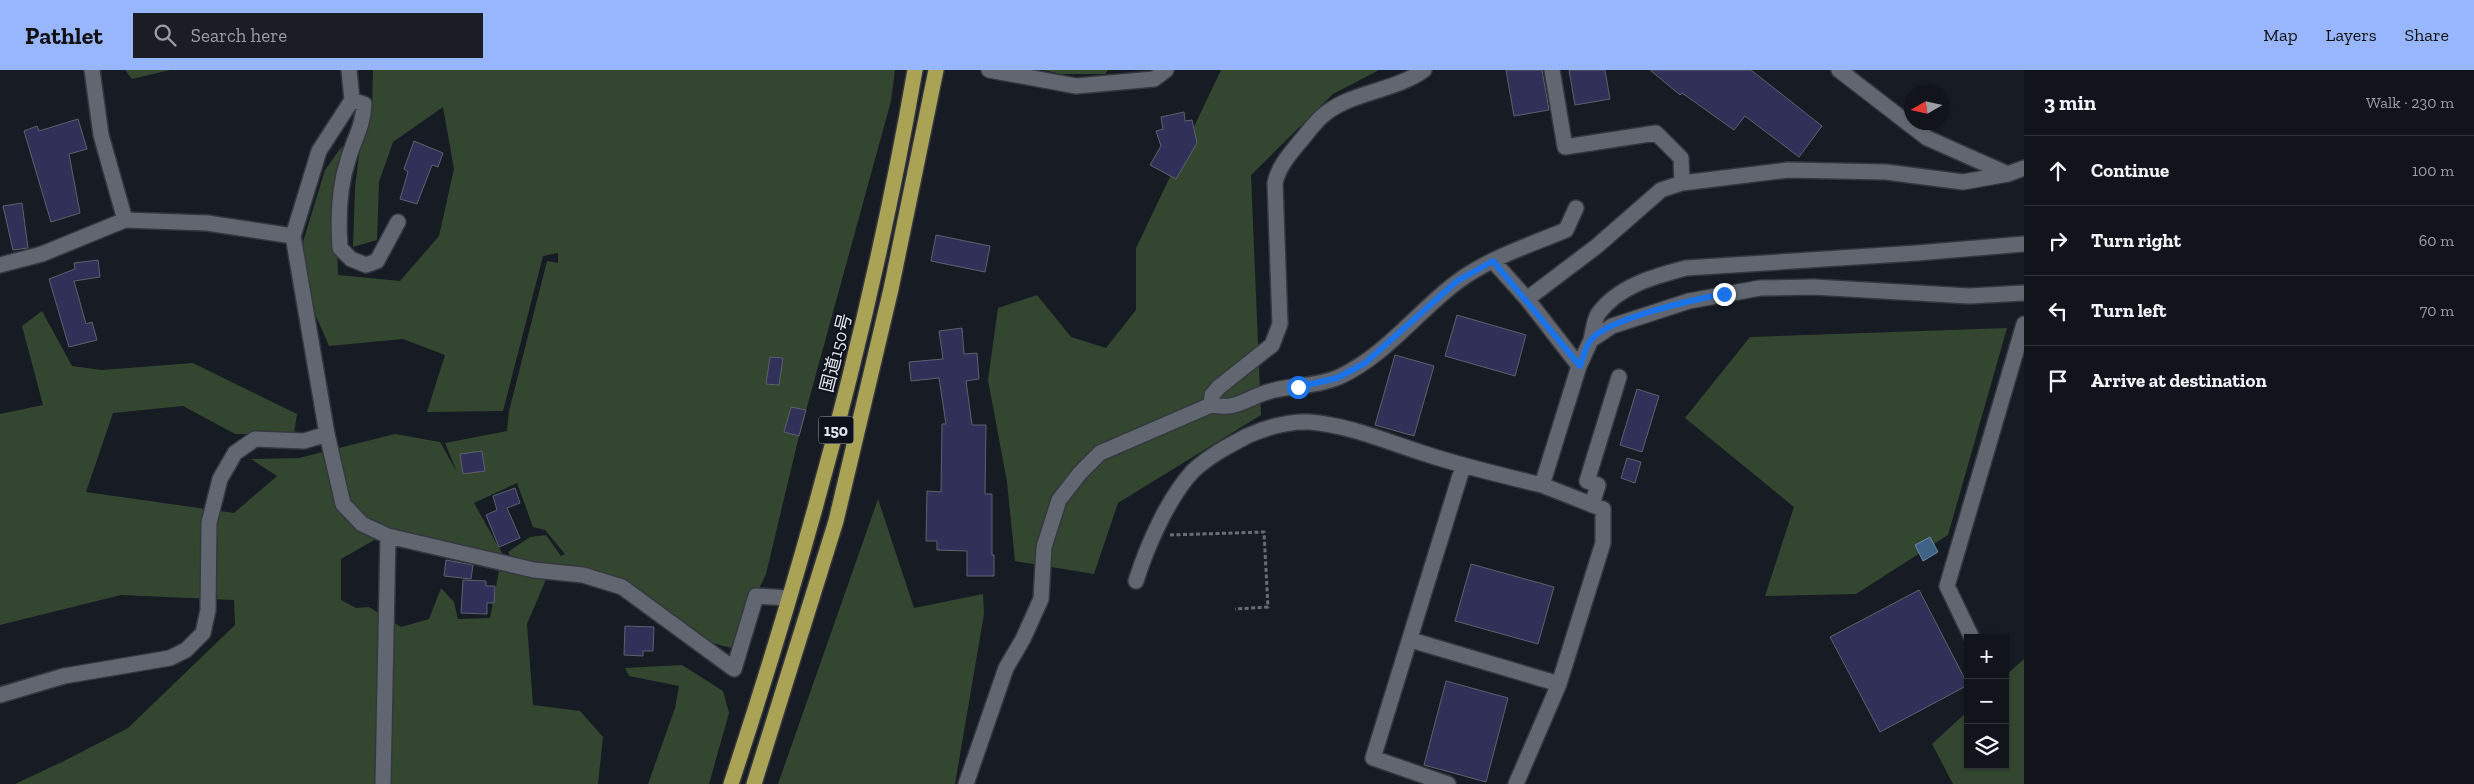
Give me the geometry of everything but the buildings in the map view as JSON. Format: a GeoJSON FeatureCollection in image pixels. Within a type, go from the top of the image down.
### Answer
{"type":"FeatureCollection","features":[{"type":"Feature","properties":{"kind":"highway","name":"国道150号"},"geometry":{"type":"LineString","coordinates":[[731,784],[834,441],[873,281],[915,70]]}},
{"type":"Feature","properties":{"kind":"highway","name":"150"},"geometry":{"type":"LineString","coordinates":[[754,784],[836,521],[891,289],[936,70]]}},
{"type":"Feature","properties":{"kind":"street"},"geometry":{"type":"LineString","coordinates":[[92,70],[101,135],[125,220]]}},
{"type":"Feature","properties":{"kind":"street"},"geometry":{"type":"LineString","coordinates":[[349,70],[352,100],[319,150],[293,236],[327,434],[343,504],[362,524],[388,536],[534,570],[583,575],[622,587],[734,669],[756,596],[788,598]]}},
{"type":"Feature","properties":{"kind":"street"},"geometry":{"type":"LineString","coordinates":[[989,70],[1076,86],[1154,79],[1166,70]]}},
{"type":"Feature","properties":{"kind":"street"},"geometry":{"type":"LineString","coordinates":[[1211,404],[1212,395],[1219,387],[1272,345],[1276,339],[1280,324],[1274,183],[1277,173],[1290,154],[1326,113],[1360,96],[1412,79],[1424,70]]}},
{"type":"Feature","properties":{"kind":"street"},"geometry":{"type":"LineString","coordinates":[[1552,70],[1565,148],[1656,133],[1681,158],[1682,183]]}},
{"type":"Feature","properties":{"kind":"street"},"geometry":{"type":"LineString","coordinates":[[1839,70],[1927,138],[2008,174]]}},
{"type":"Feature","properties":{"kind":"street"},"geometry":{"type":"LineString","coordinates":[[352,100],[364,104],[363,122],[347,160],[338,218],[340,248],[351,259],[366,265],[378,261],[398,222]]}},
{"type":"Feature","properties":{"kind":"street"},"geometry":{"type":"LineString","coordinates":[[1526,299],[1597,246],[1661,190],[1682,183],[1788,170],[1886,172],[1963,182],[2008,174],[2024,168]]}},
{"type":"Feature","properties":{"kind":"street"},"geometry":{"type":"LineString","coordinates":[[966,784],[1006,668],[1023,639],[1041,599],[1044,547],[1059,500],[1080,473],[1100,453],[1211,404],[1228,408],[1274,390],[1298,387],[1337,378],[1365,363],[1457,281],[1493,261],[1566,230],[1576,208]]}},
{"type":"Feature","properties":{"kind":"street"},"geometry":{"type":"LineString","coordinates":[[0,265],[42,254],[125,220],[206,223],[293,236]]}},
{"type":"Feature","properties":{"kind":"street"},"geometry":{"type":"LineString","coordinates":[[1542,486],[1598,314],[1623,291],[1651,277],[1686,268],[2024,244]]}},
{"type":"Feature","properties":{"kind":"street"},"geometry":{"type":"LineString","coordinates":[[1493,261],[1580,366]]}},
{"type":"Feature","properties":{"kind":"street"},"geometry":{"type":"LineString","coordinates":[[1591,340],[1612,326],[1668,307],[1760,288],[1814,287],[1969,296],[2024,294]]}},
{"type":"Feature","properties":{"kind":"street"},"geometry":{"type":"LineString","coordinates":[[1970,634],[1947,586],[2024,324]]}},
{"type":"Feature","properties":{"kind":"street"},"geometry":{"type":"LineString","coordinates":[[1592,504],[1598,485],[1587,481],[1619,377]]}},
{"type":"Feature","properties":{"kind":"street"},"geometry":{"type":"LineString","coordinates":[[1136,581],[1143,559],[1175,495],[1193,472],[1211,456],[1229,445],[1257,431],[1280,425],[1308,422],[1342,427],[1463,466],[1542,486],[1603,509],[1603,543],[1559,684],[1516,784]]}},
{"type":"Feature","properties":{"kind":"street"},"geometry":{"type":"LineString","coordinates":[[0,695],[64,676],[170,658],[186,650],[202,632],[208,610],[209,523],[220,479],[235,453],[255,439],[304,441],[327,434]]}},
{"type":"Feature","properties":{"kind":"street"},"geometry":{"type":"LineString","coordinates":[[1448,784],[1372,758],[1411,640],[1463,466]]}},
{"type":"Feature","properties":{"kind":"street"},"geometry":{"type":"LineString","coordinates":[[383,784],[388,536]]}},
{"type":"Feature","properties":{"kind":"street"},"geometry":{"type":"LineString","coordinates":[[1411,640],[1559,684]]}},
{"type":"Feature","properties":{"kind":"path"},"geometry":{"type":"LineString","coordinates":[[1154,536],[1264,532],[1268,607],[1235,609]]}},
{"type":"Feature","properties":{"kind":"green space"},"geometry":{"type":"Polygon","coordinates":[[[125,70],[170,70],[132,79],[125,70]]]}},
{"type":"Feature","properties":{"kind":"green space"},"geometry":{"type":"Polygon","coordinates":[[[373,70],[895,70],[891,101],[799,436],[766,574],[731,648],[702,640],[629,583],[517,565],[508,552],[530,537],[546,535],[561,556],[565,554],[545,530],[533,527],[517,483],[474,503],[502,553],[511,561],[390,531],[341,559],[341,600],[356,608],[369,607],[401,627],[429,619],[441,588],[454,602],[458,619],[490,618],[499,571],[547,577],[527,624],[533,705],[580,711],[603,737],[598,784],[15,784],[128,728],[235,625],[234,600],[121,595],[0,625],[0,414],[43,405],[22,326],[42,311],[72,366],[102,370],[193,363],[297,414],[294,434],[235,434],[183,406],[113,413],[86,492],[234,513],[277,476],[251,459],[299,458],[395,434],[440,442],[457,472],[445,443],[507,431],[509,411],[547,261],[558,263],[558,253],[543,256],[503,411],[427,412],[445,355],[403,339],[329,346],[307,295],[302,245],[325,170],[342,146],[336,215],[338,275],[400,281],[439,236],[454,169],[443,107],[393,142],[379,182],[377,240],[353,247],[355,188],[363,121],[372,113],[373,70]]]}},
{"type":"Feature","properties":{"kind":"green space"},"geometry":{"type":"Polygon","coordinates":[[[1044,70],[1108,70],[1105,74],[1060,74],[1044,70]]]}},
{"type":"Feature","properties":{"kind":"green space"},"geometry":{"type":"Polygon","coordinates":[[[1221,70],[1379,70],[1333,94],[1251,175],[1261,415],[1118,503],[1094,574],[1015,561],[1007,482],[988,380],[998,308],[1037,295],[1071,337],[1106,348],[1136,310],[1136,248],[1221,70]]]}},
{"type":"Feature","properties":{"kind":"green space"},"geometry":{"type":"Polygon","coordinates":[[[2007,328],[1948,535],[1856,594],[1765,596],[1794,507],[1685,418],[1750,337],[2007,328]]]}},
{"type":"Feature","properties":{"kind":"green space"},"geometry":{"type":"Polygon","coordinates":[[[878,499],[914,608],[983,594],[984,614],[955,784],[778,784],[878,499]]]}},
{"type":"Feature","properties":{"kind":"green space"},"geometry":{"type":"Polygon","coordinates":[[[2024,659],[2024,784],[1953,784],[1932,744],[1964,715],[1964,769],[2009,769],[2009,672],[2024,659]]]}},
{"type":"Feature","properties":{"kind":"green space"},"geometry":{"type":"Polygon","coordinates":[[[682,665],[723,691],[729,713],[709,784],[648,784],[675,708],[679,686],[629,676],[625,668],[682,665]]]}},
{"type":"Feature","properties":{"kind":"water"},"geometry":{"type":"Polygon","coordinates":[[[1930,537],[1938,552],[1923,561],[1915,545],[1930,537]]]}},
{"type":"Feature","properties":{"kind":"route"},"geometry":{"type":"LineString","coordinates":[[1298,387],[1337,378],[1365,363],[1457,281],[1493,261],[1580,366],[1591,340],[1612,326],[1668,307],[1724,294]]}}]}
